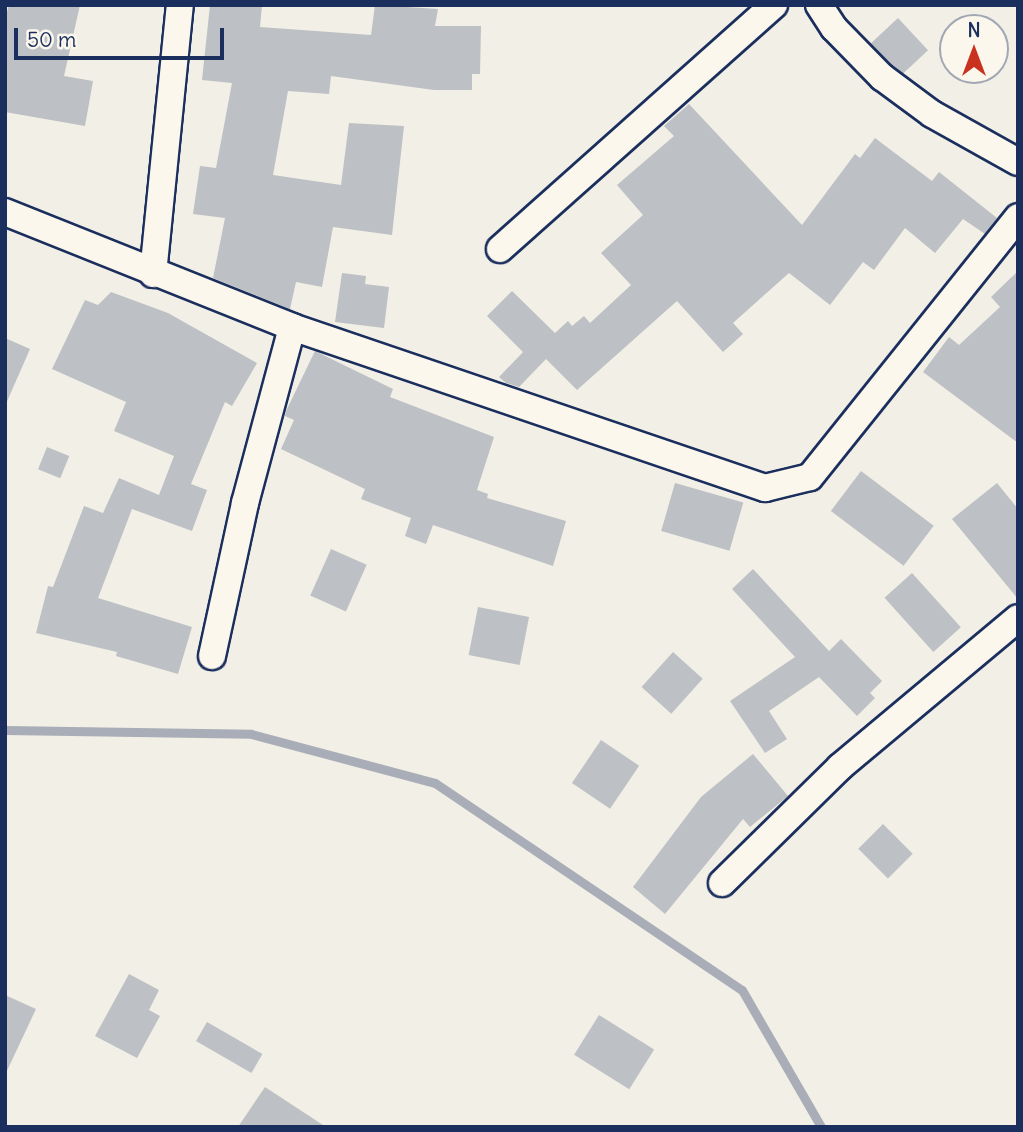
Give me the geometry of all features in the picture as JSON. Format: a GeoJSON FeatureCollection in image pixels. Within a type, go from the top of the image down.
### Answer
{"type":"FeatureCollection","features":[{"type":"Feature","properties":{"kind":"street"},"geometry":{"type":"LineString","coordinates":[[153,274],[180,5]]}},
{"type":"Feature","properties":{"kind":"street"},"geometry":{"type":"LineString","coordinates":[[500,248],[774,5]]}},
{"type":"Feature","properties":{"kind":"street"},"geometry":{"type":"LineString","coordinates":[[818,5],[881,77],[932,114],[1018,162]]}},
{"type":"Feature","properties":{"kind":"street"},"geometry":{"type":"LineString","coordinates":[[5,212],[153,274],[292,327],[765,488],[810,477],[1018,217]]}},
{"type":"Feature","properties":{"kind":"street"},"geometry":{"type":"LineString","coordinates":[[212,656],[245,503],[292,327]]}},
{"type":"Feature","properties":{"kind":"street"},"geometry":{"type":"LineString","coordinates":[[722,883],[841,767],[1018,618]]}},
{"type":"Feature","properties":{"kind":"building"},"geometry":{"type":"Polygon","coordinates":[[[9,5],[80,5],[64,76],[93,81],[85,126],[5,112],[5,19],[9,5]]]}},
{"type":"Feature","properties":{"kind":"building"},"geometry":{"type":"Polygon","coordinates":[[[210,5],[262,5],[260,27],[371,35],[375,5],[438,9],[435,26],[481,26],[480,74],[472,74],[472,90],[434,90],[331,76],[329,94],[288,91],[273,175],[341,185],[349,123],[404,126],[392,235],[333,227],[322,287],[296,282],[290,309],[213,278],[225,218],[193,214],[200,166],[216,168],[232,83],[202,80],[210,5]]]}},
{"type":"Feature","properties":{"kind":"building"},"geometry":{"type":"Polygon","coordinates":[[[898,18],[928,50],[901,75],[871,43],[898,18]]]}},
{"type":"Feature","properties":{"kind":"building"},"geometry":{"type":"Polygon","coordinates":[[[689,104],[802,225],[855,154],[860,158],[875,138],[932,181],[939,172],[997,218],[985,234],[963,219],[935,253],[905,228],[874,270],[863,262],[830,305],[789,273],[733,323],[743,334],[723,352],[677,301],[577,390],[546,359],[519,387],[506,383],[499,377],[523,352],[487,316],[512,291],[555,333],[568,321],[572,326],[584,316],[590,323],[631,285],[601,253],[643,215],[617,185],[674,136],[664,126],[689,104]]]}},
{"type":"Feature","properties":{"kind":"building"},"geometry":{"type":"Polygon","coordinates":[[[1018,271],[1018,443],[923,372],[949,337],[959,345],[1000,307],[991,297],[1018,271]]]}},
{"type":"Feature","properties":{"kind":"building"},"geometry":{"type":"Polygon","coordinates":[[[342,273],[366,276],[365,284],[389,287],[384,328],[335,322],[342,273]]]}},
{"type":"Feature","properties":{"kind":"building"},"geometry":{"type":"Polygon","coordinates":[[[111,292],[168,313],[257,363],[232,406],[225,402],[191,484],[207,490],[192,531],[132,509],[98,598],[192,627],[178,674],[116,656],[117,652],[36,633],[48,586],[53,587],[84,506],[103,513],[119,478],[159,495],[174,456],[114,431],[126,402],[52,369],[85,300],[98,305],[111,292]]]}},
{"type":"Feature","properties":{"kind":"building"},"geometry":{"type":"Polygon","coordinates":[[[5,338],[30,349],[5,406],[5,338]]]}},
{"type":"Feature","properties":{"kind":"building"},"geometry":{"type":"Polygon","coordinates":[[[315,351],[393,389],[390,397],[494,437],[477,490],[488,494],[487,498],[566,521],[553,566],[433,525],[426,544],[405,536],[411,518],[361,499],[365,489],[281,449],[294,420],[285,416],[286,411],[315,351]]]}},
{"type":"Feature","properties":{"kind":"building"},"geometry":{"type":"Polygon","coordinates":[[[47,447],[69,456],[60,478],[38,469],[47,447]]]}},
{"type":"Feature","properties":{"kind":"building"},"geometry":{"type":"Polygon","coordinates":[[[861,471],[934,526],[904,566],[831,511],[861,471]]]}},
{"type":"Feature","properties":{"kind":"building"},"geometry":{"type":"Polygon","coordinates":[[[675,483],[743,503],[729,551],[661,531],[675,483]]]}},
{"type":"Feature","properties":{"kind":"building"},"geometry":{"type":"Polygon","coordinates":[[[997,483],[1018,509],[1018,599],[952,519],[997,483]]]}},
{"type":"Feature","properties":{"kind":"building"},"geometry":{"type":"Polygon","coordinates":[[[331,549],[367,565],[346,611],[310,596],[331,549]]]}},
{"type":"Feature","properties":{"kind":"building"},"geometry":{"type":"Polygon","coordinates":[[[753,569],[829,651],[841,639],[882,681],[870,693],[875,698],[857,716],[819,677],[769,711],[787,739],[765,753],[730,701],[795,657],[732,589],[753,569]]]}},
{"type":"Feature","properties":{"kind":"building"},"geometry":{"type":"Polygon","coordinates":[[[912,573],[961,627],[933,652],[885,598],[912,573]]]}},
{"type":"Feature","properties":{"kind":"building"},"geometry":{"type":"Polygon","coordinates":[[[478,607],[529,617],[520,665],[469,655],[478,607]]]}},
{"type":"Feature","properties":{"kind":"building"},"geometry":{"type":"Polygon","coordinates":[[[673,652],[703,679],[671,714],[642,687],[673,652]]]}},
{"type":"Feature","properties":{"kind":"building"},"geometry":{"type":"Polygon","coordinates":[[[601,740],[639,766],[610,809],[572,783],[601,740]]]}},
{"type":"Feature","properties":{"kind":"building"},"geometry":{"type":"Polygon","coordinates":[[[753,754],[788,796],[750,827],[743,819],[665,914],[633,887],[701,797],[753,754]]]}},
{"type":"Feature","properties":{"kind":"building"},"geometry":{"type":"Polygon","coordinates":[[[883,824],[913,854],[888,878],[858,849],[883,824]]]}},
{"type":"Feature","properties":{"kind":"building"},"geometry":{"type":"Polygon","coordinates":[[[129,974],[159,990],[149,1010],[160,1016],[137,1058],[95,1036],[129,974]]]}},
{"type":"Feature","properties":{"kind":"building"},"geometry":{"type":"Polygon","coordinates":[[[5,995],[36,1009],[5,1075],[5,995]]]}},
{"type":"Feature","properties":{"kind":"building"},"geometry":{"type":"Polygon","coordinates":[[[599,1015],[654,1049],[629,1089],[574,1055],[599,1015]]]}},
{"type":"Feature","properties":{"kind":"building"},"geometry":{"type":"Polygon","coordinates":[[[207,1022],[262,1054],[251,1073],[196,1041],[207,1022]]]}},
{"type":"Feature","properties":{"kind":"building"},"geometry":{"type":"Polygon","coordinates":[[[265,1087],[326,1127],[238,1127],[265,1087]]]}},
{"type":"Feature","properties":{"kind":"waterway"},"geometry":{"type":"LineString","coordinates":[[5,730],[251,734],[435,783],[742,990],[821,1127]]}}]}
